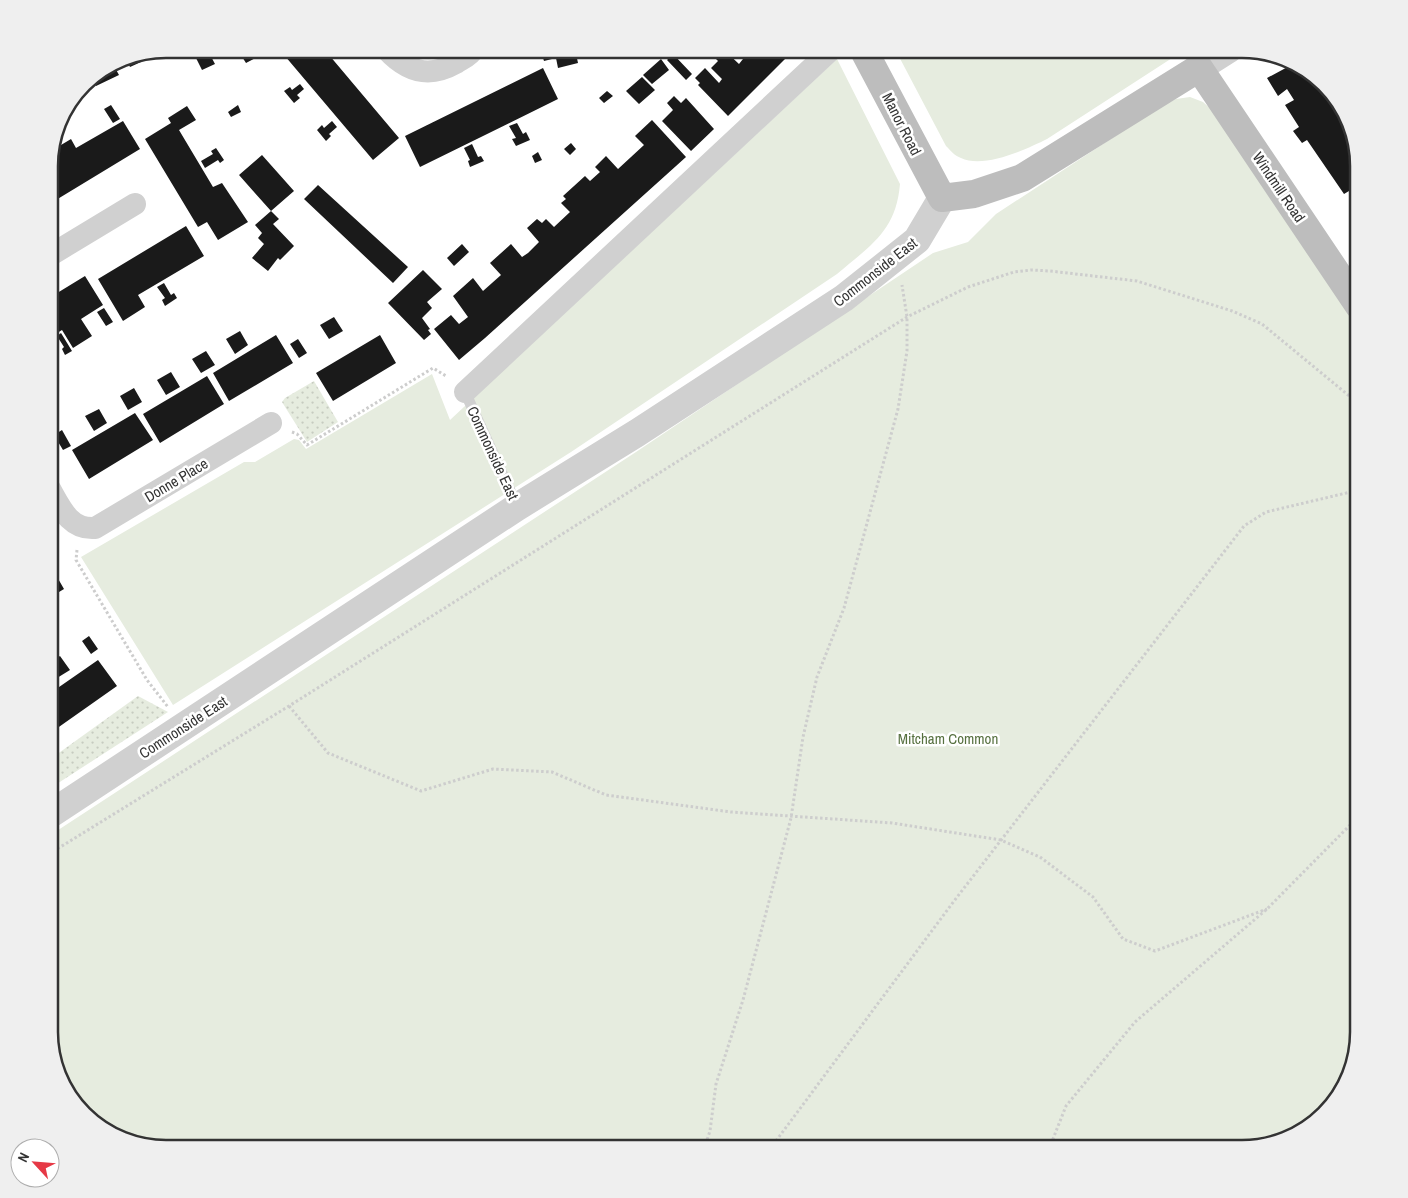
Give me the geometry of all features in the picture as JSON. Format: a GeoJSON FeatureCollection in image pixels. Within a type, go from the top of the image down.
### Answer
{"type":"FeatureCollection","features":[{"type":"Feature","properties":{"kind":"main road","name":"Manor Road"},"geometry":{"type":"LineString","coordinates":[[867,57],[942,198]]}},
{"type":"Feature","properties":{"kind":"main road"},"geometry":{"type":"LineString","coordinates":[[942,198],[974,194],[1022,178],[1199,68]]}},
{"type":"Feature","properties":{"kind":"main road","name":"Windmill Road"},"geometry":{"type":"LineString","coordinates":[[1199,68],[1350,293]]}},
{"type":"Feature","properties":{"kind":"street","name":"Commonside East"},"geometry":{"type":"LineString","coordinates":[[465,392],[823,57]]}},
{"type":"Feature","properties":{"kind":"street"},"geometry":{"type":"LineString","coordinates":[[1199,68],[1216,57]]}},
{"type":"Feature","properties":{"kind":"street"},"geometry":{"type":"LineString","coordinates":[[395,58],[415,71],[427,73],[451,66],[464,58]]}},
{"type":"Feature","properties":{"kind":"street","name":"Commonside East"},"geometry":{"type":"LineString","coordinates":[[58,809],[517,507],[637,433],[870,279],[917,240],[942,198]]}},
{"type":"Feature","properties":{"kind":"street"},"geometry":{"type":"LineString","coordinates":[[58,251],[135,204]]}},
{"type":"Feature","properties":{"kind":"street","name":"Donne Place"},"geometry":{"type":"LineString","coordinates":[[79,527],[95,528],[107,522],[271,423]]}},
{"type":"Feature","properties":{"kind":"street"},"geometry":{"type":"LineString","coordinates":[[58,502],[67,516],[79,527]]}},
{"type":"Feature","properties":{"kind":"lane","name":"Commonside East"},"geometry":{"type":"LineString","coordinates":[[465,392],[517,507]]}},
{"type":"Feature","properties":{"kind":"path"},"geometry":{"type":"LineString","coordinates":[[58,848],[289,706],[907,317],[968,286],[1014,272],[1030,270],[1137,281],[1232,311],[1262,324],[1350,397]]}},
{"type":"Feature","properties":{"kind":"path"},"geometry":{"type":"LineString","coordinates":[[707,1140],[710,1131],[716,1084],[743,1000],[791,818],[803,737],[817,677],[844,608],[898,408],[907,351],[907,317],[901,281]]}},
{"type":"Feature","properties":{"kind":"path"},"geometry":{"type":"LineString","coordinates":[[271,423],[297,434],[307,445],[432,368],[445,375],[465,392]]}},
{"type":"Feature","properties":{"kind":"path"},"geometry":{"type":"LineString","coordinates":[[777,1140],[1001,840],[1244,526],[1266,512],[1350,492]]}},
{"type":"Feature","properties":{"kind":"path"},"geometry":{"type":"LineString","coordinates":[[79,527],[76,560],[147,680],[183,728]]}},
{"type":"Feature","properties":{"kind":"path"},"geometry":{"type":"LineString","coordinates":[[289,706],[328,752],[421,791],[493,768],[552,772],[606,796],[791,818],[892,823],[1001,840],[1040,857],[1092,897],[1123,939],[1155,951],[1266,909]]}},
{"type":"Feature","properties":{"kind":"path"},"geometry":{"type":"LineString","coordinates":[[1053,1140],[1066,1106],[1135,1022],[1266,909],[1350,825]]}},
{"type":"Feature","properties":{"kind":"green space"},"geometry":{"type":"Polygon","coordinates":[[[899,57],[1174,57],[1047,139],[1028,148],[993,159],[970,161],[959,157],[946,146],[899,57]]]}},
{"type":"Feature","properties":{"kind":"green space"},"geometry":{"type":"Polygon","coordinates":[[[420,58],[439,58],[435,59],[420,58]]]}},
{"type":"Feature","properties":{"kind":"green space"},"geometry":{"type":"Polygon","coordinates":[[[837,59],[900,184],[898,200],[893,214],[880,236],[871,245],[837,274],[571,452],[173,705],[81,557],[244,462],[255,462],[294,439],[299,440],[306,449],[432,374],[450,420],[837,59]]]}},
{"type":"Feature","properties":{"kind":"green space","name":"Mitcham Common"},"geometry":{"type":"Polygon","coordinates":[[[1190,97],[1203,102],[1212,110],[1350,314],[1350,1046],[1339,1080],[1324,1104],[1314,1114],[1284,1132],[1256,1140],[152,1140],[118,1129],[94,1114],[84,1104],[63,1067],[58,1039],[58,830],[636,452],[933,253],[968,242],[996,214],[1158,108],[1176,99],[1190,97]]]}},
{"type":"Feature","properties":{"kind":"green space"},"geometry":{"type":"Polygon","coordinates":[[[314,381],[338,422],[307,442],[282,402],[285,398],[314,381]]]}},
{"type":"Feature","properties":{"kind":"green space"},"geometry":{"type":"Polygon","coordinates":[[[138,696],[168,712],[58,783],[58,754],[138,696]]]}},
{"type":"Feature","properties":{"kind":"building"},"geometry":{"type":"Polygon","coordinates":[[[714,57],[732,57],[739,64],[743,59],[741,57],[787,57],[728,116],[698,85],[700,83],[695,78],[705,68],[719,83],[722,79],[711,68],[718,61],[714,57]]]}},
{"type":"Feature","properties":{"kind":"building"},"geometry":{"type":"Polygon","coordinates":[[[196,58],[212,58],[215,64],[202,70],[196,58]]]}},
{"type":"Feature","properties":{"kind":"building"},"geometry":{"type":"Polygon","coordinates":[[[243,58],[256,58],[246,63],[243,58]]]}},
{"type":"Feature","properties":{"kind":"building"},"geometry":{"type":"Polygon","coordinates":[[[287,58],[331,58],[399,138],[373,160],[287,58]]]}},
{"type":"Feature","properties":{"kind":"building"},"geometry":{"type":"Polygon","coordinates":[[[543,58],[577,58],[578,63],[558,68],[556,58],[544,61],[543,58]]]}},
{"type":"Feature","properties":{"kind":"building"},"geometry":{"type":"Polygon","coordinates":[[[669,58],[676,58],[692,74],[686,80],[667,60],[669,58]]]}},
{"type":"Feature","properties":{"kind":"building"},"geometry":{"type":"Polygon","coordinates":[[[661,59],[669,70],[652,84],[643,75],[661,59]]]}},
{"type":"Feature","properties":{"kind":"building"},"geometry":{"type":"Polygon","coordinates":[[[140,61],[141,62],[130,67],[129,64],[140,61]]]}},
{"type":"Feature","properties":{"kind":"building"},"geometry":{"type":"Polygon","coordinates":[[[1287,67],[1314,84],[1328,100],[1342,124],[1347,138],[1350,152],[1350,190],[1344,194],[1307,140],[1302,143],[1293,131],[1299,127],[1285,105],[1294,100],[1287,89],[1278,96],[1267,78],[1287,67]]]}},
{"type":"Feature","properties":{"kind":"building"},"geometry":{"type":"Polygon","coordinates":[[[543,68],[558,99],[420,167],[405,136],[543,68]]]}},
{"type":"Feature","properties":{"kind":"building"},"geometry":{"type":"Polygon","coordinates":[[[116,70],[119,75],[96,86],[95,84],[116,70]]]}},
{"type":"Feature","properties":{"kind":"building"},"geometry":{"type":"Polygon","coordinates":[[[642,77],[655,90],[639,104],[626,91],[642,77]]]}},
{"type":"Feature","properties":{"kind":"building"},"geometry":{"type":"Polygon","coordinates":[[[300,84],[304,89],[297,95],[300,98],[294,103],[284,91],[290,87],[292,90],[300,84]]]}},
{"type":"Feature","properties":{"kind":"building"},"geometry":{"type":"Polygon","coordinates":[[[607,91],[613,96],[604,103],[599,98],[607,91]]]}},
{"type":"Feature","properties":{"kind":"building"},"geometry":{"type":"Polygon","coordinates":[[[674,96],[681,103],[686,98],[714,129],[691,151],[662,121],[673,110],[667,103],[674,96]]]}},
{"type":"Feature","properties":{"kind":"building"},"geometry":{"type":"Polygon","coordinates":[[[111,105],[120,119],[113,123],[104,109],[111,105]]]}},
{"type":"Feature","properties":{"kind":"building"},"geometry":{"type":"Polygon","coordinates":[[[238,105],[241,112],[231,117],[228,112],[238,105]]]}},
{"type":"Feature","properties":{"kind":"building"},"geometry":{"type":"Polygon","coordinates":[[[187,106],[196,120],[179,130],[213,187],[222,183],[248,222],[218,240],[207,222],[198,227],[145,139],[171,123],[168,118],[187,106]]]}},
{"type":"Feature","properties":{"kind":"building"},"geometry":{"type":"Polygon","coordinates":[[[652,120],[686,157],[459,360],[434,329],[451,315],[459,324],[468,317],[453,296],[473,278],[483,291],[501,275],[490,263],[511,244],[522,257],[528,253],[539,242],[527,228],[537,219],[542,223],[546,219],[554,227],[570,212],[561,203],[566,199],[563,196],[585,176],[590,181],[600,172],[595,167],[606,156],[618,169],[644,145],[635,136],[652,120]]]}},
{"type":"Feature","properties":{"kind":"building"},"geometry":{"type":"Polygon","coordinates":[[[123,121],[140,149],[58,199],[59,146],[71,139],[76,148],[123,121]]]}},
{"type":"Feature","properties":{"kind":"building"},"geometry":{"type":"Polygon","coordinates":[[[332,121],[337,127],[329,134],[331,136],[326,141],[317,130],[322,125],[324,128],[332,121]]]}},
{"type":"Feature","properties":{"kind":"building"},"geometry":{"type":"Polygon","coordinates":[[[517,123],[523,134],[526,132],[530,140],[516,146],[512,139],[516,138],[509,126],[517,123]]]}},
{"type":"Feature","properties":{"kind":"building"},"geometry":{"type":"Polygon","coordinates":[[[571,143],[576,149],[570,155],[564,149],[571,143]]]}},
{"type":"Feature","properties":{"kind":"building"},"geometry":{"type":"Polygon","coordinates":[[[472,144],[478,157],[481,156],[484,161],[470,167],[468,161],[470,160],[464,148],[472,144]]]}},
{"type":"Feature","properties":{"kind":"building"},"geometry":{"type":"Polygon","coordinates":[[[216,148],[224,160],[220,163],[218,160],[205,168],[201,161],[213,154],[211,151],[216,148]]]}},
{"type":"Feature","properties":{"kind":"building"},"geometry":{"type":"Polygon","coordinates":[[[538,152],[542,160],[535,163],[532,156],[538,152]]]}},
{"type":"Feature","properties":{"kind":"building"},"geometry":{"type":"Polygon","coordinates":[[[262,155],[294,191],[271,211],[239,175],[262,155]]]}},
{"type":"Feature","properties":{"kind":"building"},"geometry":{"type":"Polygon","coordinates":[[[318,185],[408,267],[393,283],[304,199],[318,185]]]}},
{"type":"Feature","properties":{"kind":"building"},"geometry":{"type":"Polygon","coordinates":[[[271,211],[279,219],[273,224],[294,246],[280,260],[278,258],[268,271],[252,258],[264,244],[258,238],[262,233],[255,225],[271,211]]]}},
{"type":"Feature","properties":{"kind":"building"},"geometry":{"type":"Polygon","coordinates":[[[186,226],[204,256],[138,295],[145,307],[123,321],[98,279],[186,226]]]}},
{"type":"Feature","properties":{"kind":"building"},"geometry":{"type":"Polygon","coordinates":[[[462,244],[469,252],[454,266],[447,258],[462,244]]]}},
{"type":"Feature","properties":{"kind":"building"},"geometry":{"type":"Polygon","coordinates":[[[423,270],[442,289],[427,302],[432,308],[422,318],[430,329],[428,330],[431,334],[424,340],[388,303],[423,270]]]}},
{"type":"Feature","properties":{"kind":"building"},"geometry":{"type":"Polygon","coordinates":[[[85,276],[103,305],[81,319],[92,336],[73,348],[62,330],[58,332],[58,292],[85,276]]]}},
{"type":"Feature","properties":{"kind":"building"},"geometry":{"type":"Polygon","coordinates":[[[164,283],[171,295],[174,293],[177,298],[165,306],[162,300],[165,298],[157,287],[164,283]]]}},
{"type":"Feature","properties":{"kind":"building"},"geometry":{"type":"Polygon","coordinates":[[[104,308],[113,322],[106,326],[97,312],[104,308]]]}},
{"type":"Feature","properties":{"kind":"building"},"geometry":{"type":"Polygon","coordinates":[[[334,317],[343,331],[329,339],[320,325],[334,317]]]}},
{"type":"Feature","properties":{"kind":"building"},"geometry":{"type":"Polygon","coordinates":[[[240,331],[248,345],[235,354],[226,339],[240,331]]]}},
{"type":"Feature","properties":{"kind":"building"},"geometry":{"type":"Polygon","coordinates":[[[61,333],[72,351],[65,355],[62,349],[64,347],[58,335],[61,333]]]}},
{"type":"Feature","properties":{"kind":"building"},"geometry":{"type":"Polygon","coordinates":[[[276,335],[293,363],[229,401],[213,373],[276,335]]]}},
{"type":"Feature","properties":{"kind":"building"},"geometry":{"type":"Polygon","coordinates":[[[380,335],[396,363],[333,401],[316,373],[380,335]]]}},
{"type":"Feature","properties":{"kind":"building"},"geometry":{"type":"Polygon","coordinates":[[[298,339],[307,353],[299,358],[290,344],[298,339]]]}},
{"type":"Feature","properties":{"kind":"building"},"geometry":{"type":"Polygon","coordinates":[[[206,351],[215,365],[201,373],[192,359],[206,351]]]}},
{"type":"Feature","properties":{"kind":"building"},"geometry":{"type":"Polygon","coordinates":[[[171,372],[180,387],[166,395],[157,380],[171,372]]]}},
{"type":"Feature","properties":{"kind":"building"},"geometry":{"type":"Polygon","coordinates":[[[207,376],[224,404],[160,443],[143,414],[207,376]]]}},
{"type":"Feature","properties":{"kind":"building"},"geometry":{"type":"Polygon","coordinates":[[[134,388],[142,402],[128,410],[120,396],[134,388]]]}},
{"type":"Feature","properties":{"kind":"building"},"geometry":{"type":"Polygon","coordinates":[[[99,409],[107,423],[94,431],[85,416],[99,409]]]}},
{"type":"Feature","properties":{"kind":"building"},"geometry":{"type":"Polygon","coordinates":[[[135,413],[153,440],[89,479],[72,450],[135,413]]]}},
{"type":"Feature","properties":{"kind":"building"},"geometry":{"type":"Polygon","coordinates":[[[62,430],[71,446],[63,450],[58,442],[58,432],[62,430]]]}},
{"type":"Feature","properties":{"kind":"building"},"geometry":{"type":"Polygon","coordinates":[[[58,579],[64,589],[58,593],[58,579]]]}},
{"type":"Feature","properties":{"kind":"building"},"geometry":{"type":"Polygon","coordinates":[[[89,636],[98,649],[91,654],[82,641],[89,636]]]}},
{"type":"Feature","properties":{"kind":"building"},"geometry":{"type":"Polygon","coordinates":[[[60,656],[70,670],[58,677],[58,657],[60,656]]]}},
{"type":"Feature","properties":{"kind":"building"},"geometry":{"type":"Polygon","coordinates":[[[98,660],[117,686],[58,728],[58,688],[98,660]]]}}]}
